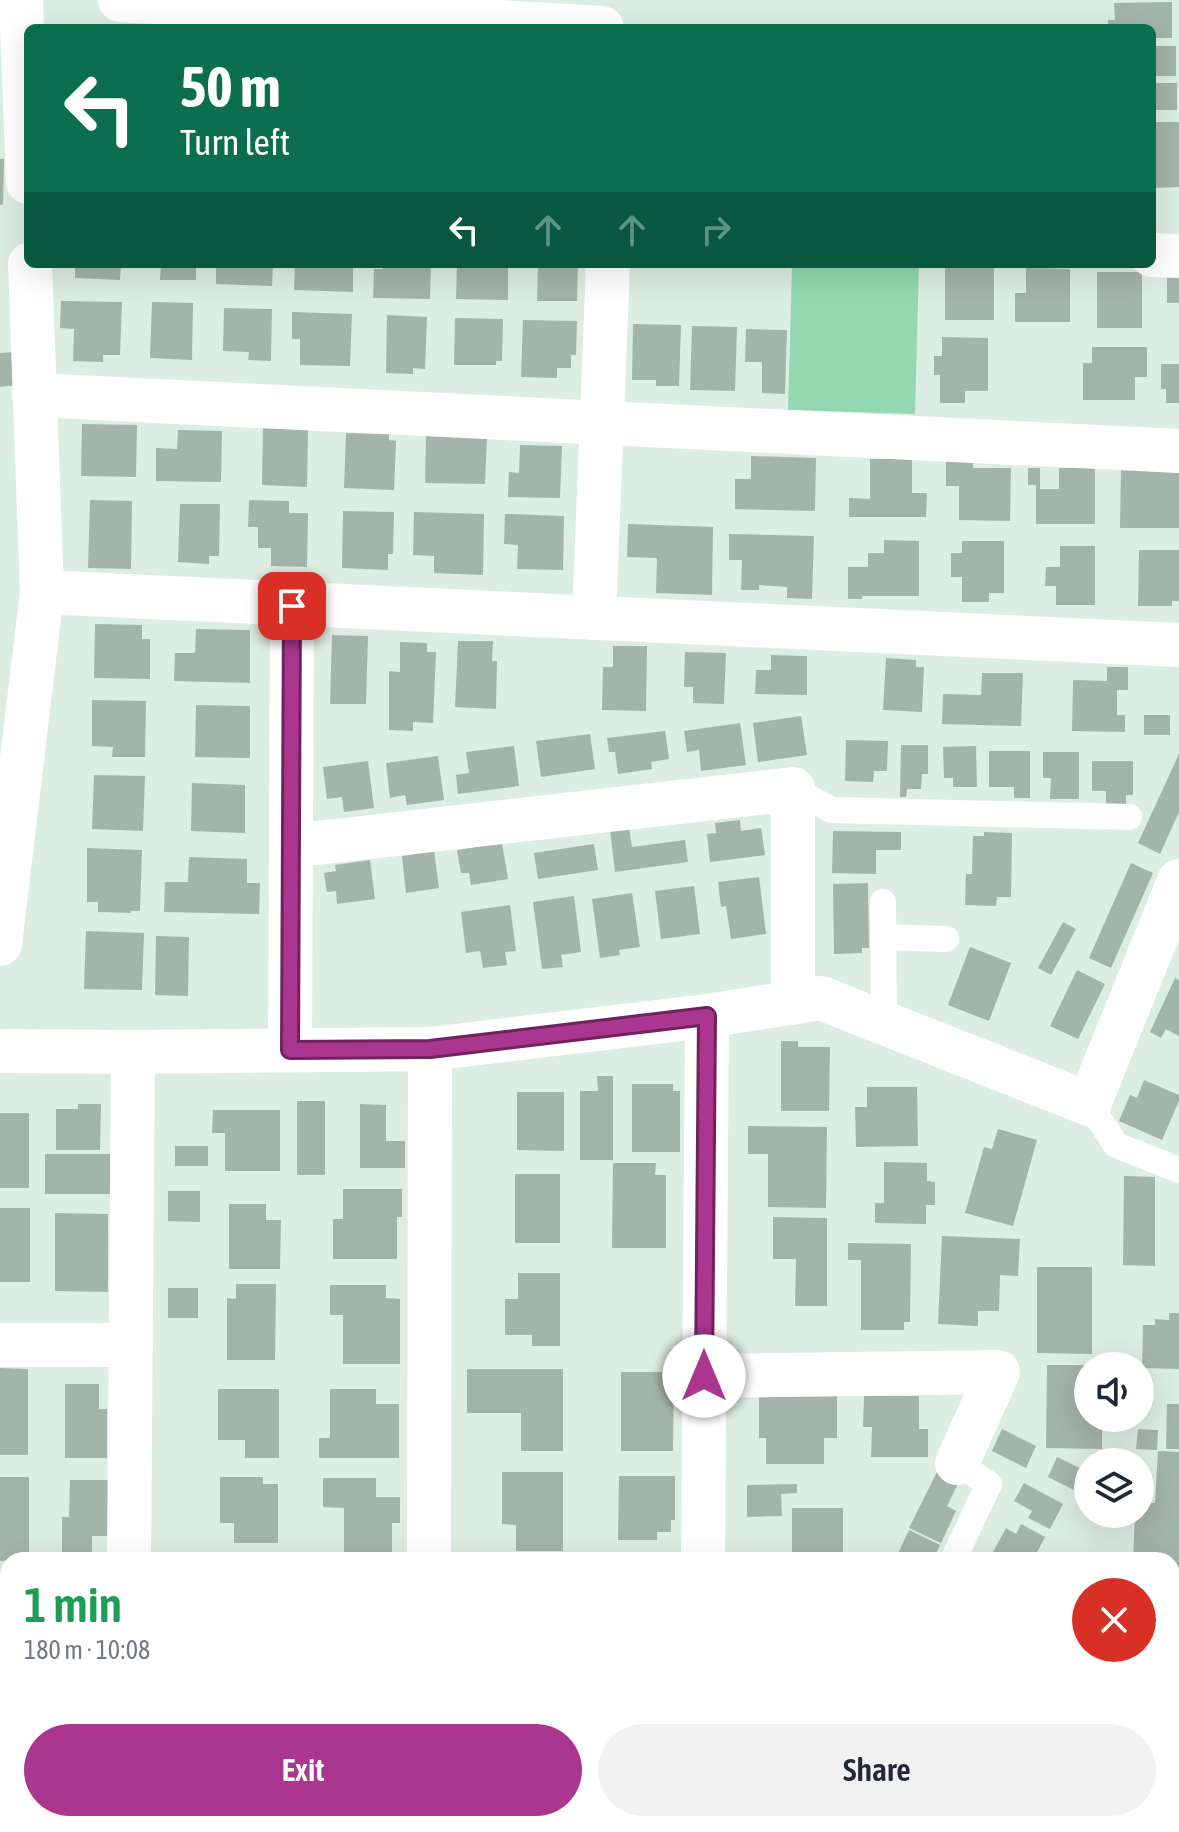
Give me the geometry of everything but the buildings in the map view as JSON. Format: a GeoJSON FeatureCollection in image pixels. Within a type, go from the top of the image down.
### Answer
{"type":"FeatureCollection","features":[{"type":"Feature","properties":{"kind":"street"},"geometry":{"type":"LineString","coordinates":[[21,0],[24,78]]}},
{"type":"Feature","properties":{"kind":"street"},"geometry":{"type":"LineString","coordinates":[[120,0],[533,24]]}},
{"type":"Feature","properties":{"kind":"street"},"geometry":{"type":"LineString","coordinates":[[1156,255],[1179,256]]}},
{"type":"Feature","properties":{"kind":"street"},"geometry":{"type":"LineString","coordinates":[[1,924],[14,716],[42,592],[30,268]]}},
{"type":"Feature","properties":{"kind":"street"},"geometry":{"type":"LineString","coordinates":[[594,618],[608,268]]}},
{"type":"Feature","properties":{"kind":"street"},"geometry":{"type":"LineString","coordinates":[[34,395],[1179,451]]}},
{"type":"Feature","properties":{"kind":"street"},"geometry":{"type":"LineString","coordinates":[[42,592],[1179,645]]}},
{"type":"Feature","properties":{"kind":"street"},"geometry":{"type":"LineString","coordinates":[[290,1050],[292,606]]}},
{"type":"Feature","properties":{"kind":"street"},"geometry":{"type":"LineString","coordinates":[[291,846],[793,789],[793,1003]]}},
{"type":"Feature","properties":{"kind":"street"},"geometry":{"type":"LineString","coordinates":[[0,1051],[430,1049],[707,1016],[821,998],[1089,1104],[1179,881]]}},
{"type":"Feature","properties":{"kind":"street"},"geometry":{"type":"LineString","coordinates":[[703,1552],[707,1016]]}},
{"type":"Feature","properties":{"kind":"street"},"geometry":{"type":"LineString","coordinates":[[429,1552],[430,1049]]}},
{"type":"Feature","properties":{"kind":"street"},"geometry":{"type":"LineString","coordinates":[[129,1552],[133,1052]]}},
{"type":"Feature","properties":{"kind":"street"},"geometry":{"type":"LineString","coordinates":[[0,1345],[131,1345]]}},
{"type":"Feature","properties":{"kind":"street"},"geometry":{"type":"LineString","coordinates":[[704,1376],[998,1372],[957,1463]]}},
{"type":"Feature","properties":{"kind":"lane"},"geometry":{"type":"LineString","coordinates":[[793,789],[832,810],[1129,817]]}},
{"type":"Feature","properties":{"kind":"lane"},"geometry":{"type":"LineString","coordinates":[[883,902],[884,1023]]}},
{"type":"Feature","properties":{"kind":"lane"},"geometry":{"type":"LineString","coordinates":[[883,937],[946,939]]}},
{"type":"Feature","properties":{"kind":"lane"},"geometry":{"type":"LineString","coordinates":[[1089,1104],[1116,1145],[1179,1170]]}},
{"type":"Feature","properties":{"kind":"lane"},"geometry":{"type":"LineString","coordinates":[[957,1463],[989,1484],[957,1552]]}},
{"type":"Feature","properties":{"kind":"green space"},"geometry":{"type":"Polygon","coordinates":[[[792,268],[919,268],[915,414],[788,410],[792,268]]]}},
{"type":"Feature","properties":{"kind":"route"},"geometry":{"type":"LineString","coordinates":[[292,606],[290,1050],[430,1049],[707,1016],[704,1376]]}}]}
